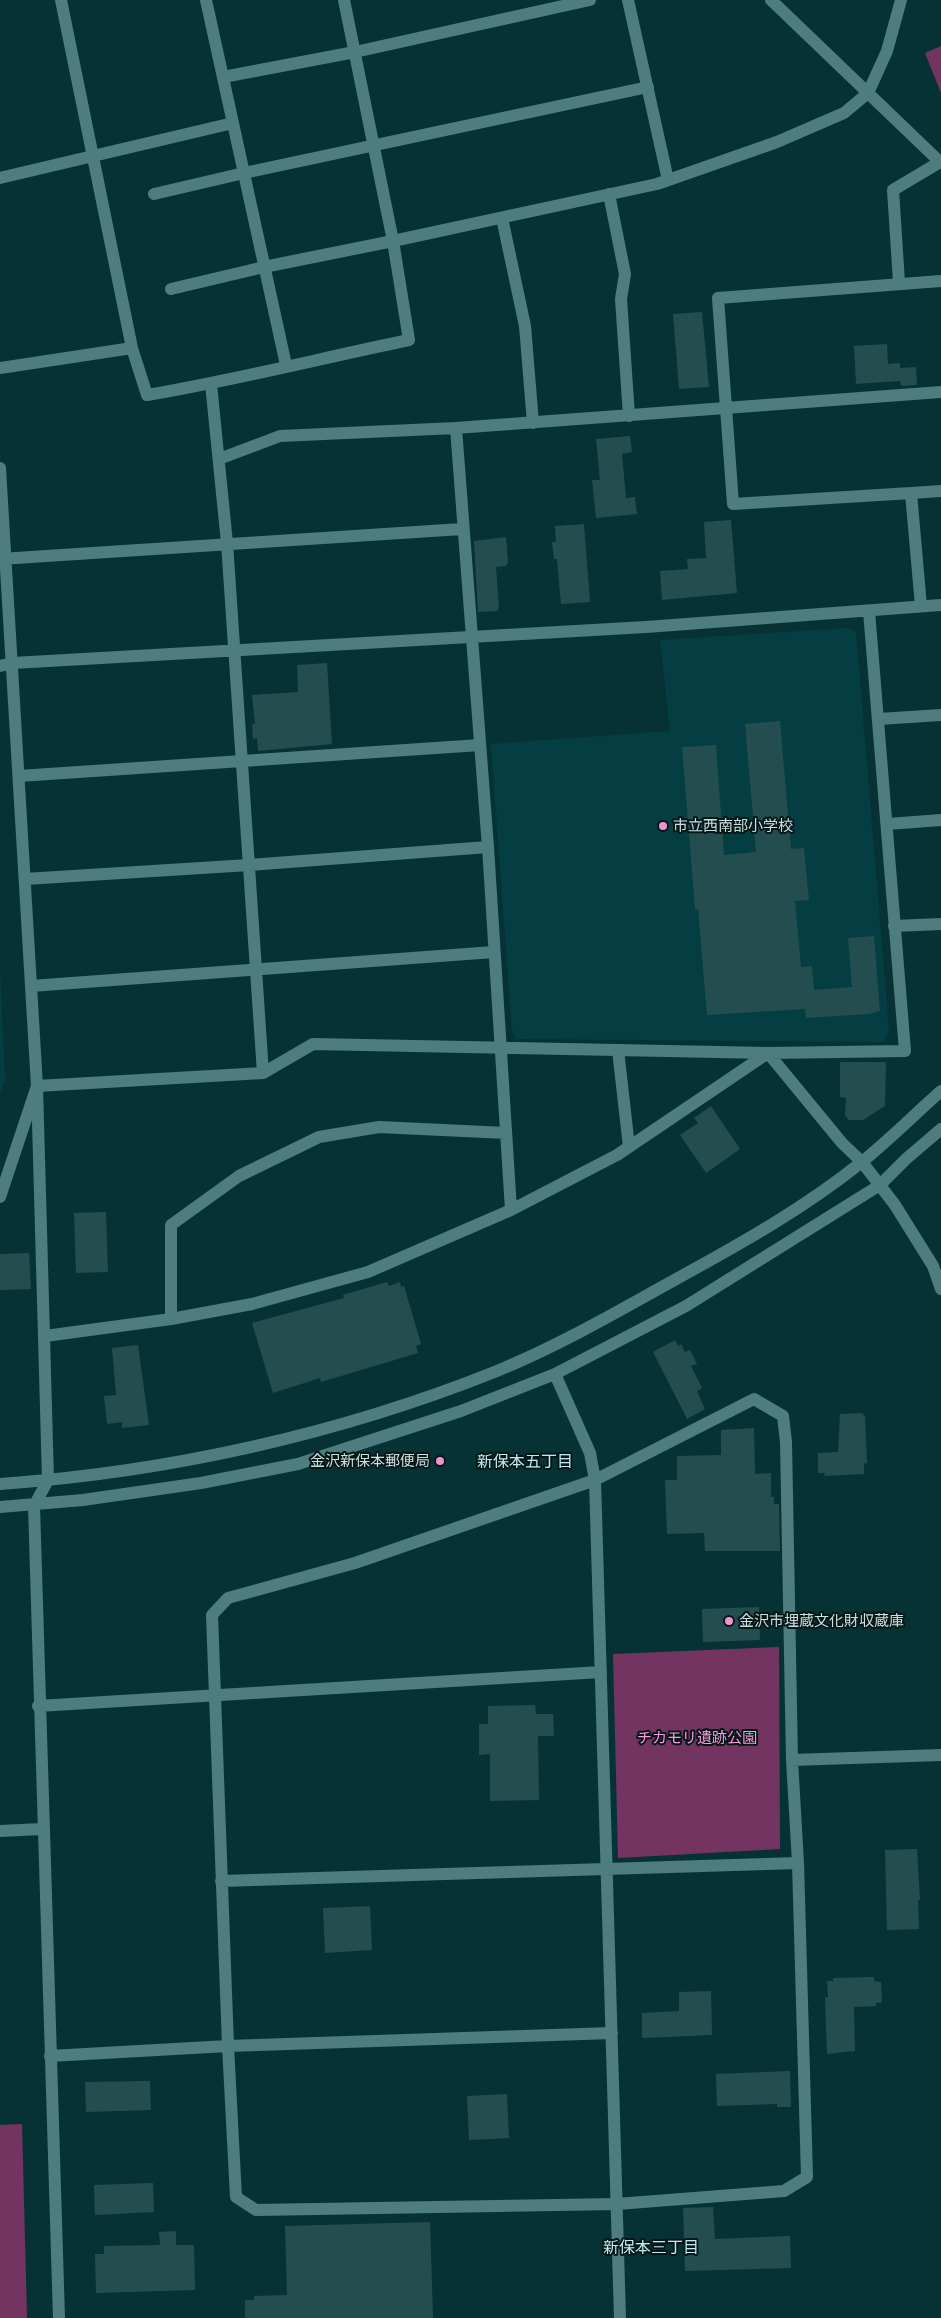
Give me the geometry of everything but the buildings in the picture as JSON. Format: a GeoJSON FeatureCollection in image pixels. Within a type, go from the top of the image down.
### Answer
{"type":"FeatureCollection","features":[{"type":"Feature","properties":{"kind":"street"},"geometry":{"type":"LineString","coordinates":[[62,0],[132,348],[147,395],[211,384],[286,365],[409,340],[394,241],[344,0]]}},
{"type":"Feature","properties":{"kind":"street"},"geometry":{"type":"LineString","coordinates":[[206,0],[286,365]]}},
{"type":"Feature","properties":{"kind":"street"},"geometry":{"type":"LineString","coordinates":[[223,77],[355,52],[590,0]]}},
{"type":"Feature","properties":{"kind":"street"},"geometry":{"type":"LineString","coordinates":[[628,0],[668,180]]}},
{"type":"Feature","properties":{"kind":"street"},"geometry":{"type":"LineString","coordinates":[[771,0],[941,162],[893,190],[899,282]]}},
{"type":"Feature","properties":{"kind":"street"},"geometry":{"type":"LineString","coordinates":[[171,289],[264,267],[502,218],[668,180],[805,130],[844,113],[868,93],[887,51],[901,0]]}},
{"type":"Feature","properties":{"kind":"street"},"geometry":{"type":"LineString","coordinates":[[154,194],[648,87]]}},
{"type":"Feature","properties":{"kind":"street"},"geometry":{"type":"LineString","coordinates":[[0,178],[93,158],[233,123]]}},
{"type":"Feature","properties":{"kind":"street"},"geometry":{"type":"LineString","coordinates":[[609,194],[626,274],[621,299],[629,416]]}},
{"type":"Feature","properties":{"kind":"street"},"geometry":{"type":"LineString","coordinates":[[502,218],[525,326],[533,423]]}},
{"type":"Feature","properties":{"kind":"street"},"geometry":{"type":"LineString","coordinates":[[941,280],[718,298],[733,504],[941,491]]}},
{"type":"Feature","properties":{"kind":"street"},"geometry":{"type":"LineString","coordinates":[[0,368],[132,348]]}},
{"type":"Feature","properties":{"kind":"street"},"geometry":{"type":"LineString","coordinates":[[211,384],[227,543],[264,1074]]}},
{"type":"Feature","properties":{"kind":"street"},"geometry":{"type":"LineString","coordinates":[[219,459],[280,436],[533,423],[727,406],[941,392]]}},
{"type":"Feature","properties":{"kind":"street"},"geometry":{"type":"LineString","coordinates":[[456,428],[470,638],[488,847],[511,1210]]}},
{"type":"Feature","properties":{"kind":"street"},"geometry":{"type":"LineString","coordinates":[[0,468],[3,558],[13,663],[37,1086],[45,1336],[48,1480],[34,1506],[38,1706],[59,2318]]}},
{"type":"Feature","properties":{"kind":"street"},"geometry":{"type":"LineString","coordinates":[[911,493],[921,606]]}},
{"type":"Feature","properties":{"kind":"street"},"geometry":{"type":"LineString","coordinates":[[3,558],[462,529]]}},
{"type":"Feature","properties":{"kind":"street"},"geometry":{"type":"LineString","coordinates":[[0,666],[13,663],[470,638],[941,605]]}},
{"type":"Feature","properties":{"kind":"street"},"geometry":{"type":"LineString","coordinates":[[37,1086],[264,1074],[313,1044],[768,1054],[905,1051],[894,926],[888,824],[869,611]]}},
{"type":"Feature","properties":{"kind":"street"},"geometry":{"type":"LineString","coordinates":[[879,719],[941,715]]}},
{"type":"Feature","properties":{"kind":"street"},"geometry":{"type":"LineString","coordinates":[[20,776],[480,745]]}},
{"type":"Feature","properties":{"kind":"street"},"geometry":{"type":"LineString","coordinates":[[888,824],[941,820]]}},
{"type":"Feature","properties":{"kind":"street"},"geometry":{"type":"LineString","coordinates":[[25,879],[488,847]]}},
{"type":"Feature","properties":{"kind":"street"},"geometry":{"type":"LineString","coordinates":[[894,926],[941,924]]}},
{"type":"Feature","properties":{"kind":"street"},"geometry":{"type":"LineString","coordinates":[[31,986],[494,952]]}},
{"type":"Feature","properties":{"kind":"street"},"geometry":{"type":"LineString","coordinates":[[618,1050],[628,1148]]}},
{"type":"Feature","properties":{"kind":"street"},"geometry":{"type":"LineString","coordinates":[[45,1336],[170,1319],[252,1304],[368,1272],[511,1210],[628,1148],[768,1054]]}},
{"type":"Feature","properties":{"kind":"street"},"geometry":{"type":"LineString","coordinates":[[768,1054],[842,1143],[862,1162],[895,1205],[932,1266],[941,1289]]}},
{"type":"Feature","properties":{"kind":"street"},"geometry":{"type":"LineString","coordinates":[[0,1197],[37,1086]]}},
{"type":"Feature","properties":{"kind":"street"},"geometry":{"type":"LineString","coordinates":[[0,1484],[48,1480],[217,1454],[380,1413],[498,1370],[584,1330],[769,1228],[862,1162],[941,1091]]}},
{"type":"Feature","properties":{"kind":"street"},"geometry":{"type":"LineString","coordinates":[[170,1319],[171,1225],[239,1176],[319,1136],[379,1127],[506,1133]]}},
{"type":"Feature","properties":{"kind":"street"},"geometry":{"type":"LineString","coordinates":[[0,1507],[34,1506],[201,1483],[298,1464],[461,1412],[555,1374],[686,1306],[880,1185],[906,1158],[941,1129]]}},
{"type":"Feature","properties":{"kind":"street"},"geometry":{"type":"LineString","coordinates":[[555,1374],[590,1453],[595,1480],[620,2318]]}},
{"type":"Feature","properties":{"kind":"street"},"geometry":{"type":"LineString","coordinates":[[754,1399],[783,1416],[787,1462],[794,1732],[792,1760],[798,1863],[807,2177],[784,2191],[616,2204],[256,2210],[236,2197],[214,1695],[212,1615],[228,1598],[355,1563],[595,1480],[754,1399]]}},
{"type":"Feature","properties":{"kind":"street"},"geometry":{"type":"LineString","coordinates":[[38,1706],[601,1672]]}},
{"type":"Feature","properties":{"kind":"street"},"geometry":{"type":"LineString","coordinates":[[792,1760],[941,1755]]}},
{"type":"Feature","properties":{"kind":"street"},"geometry":{"type":"LineString","coordinates":[[0,1831],[42,1829]]}},
{"type":"Feature","properties":{"kind":"street"},"geometry":{"type":"LineString","coordinates":[[222,1880],[798,1863]]}},
{"type":"Feature","properties":{"kind":"street"},"geometry":{"type":"LineString","coordinates":[[50,2056],[228,2046],[612,2033]]}},
{"type":"Feature","properties":{"kind":"shaded area"},"geometry":{"type":"Polygon","coordinates":[[[849,628],[856,632],[889,1030],[884,1042],[516,1039],[512,1031],[491,744],[670,731],[660,640],[849,628]]]}},
{"type":"Feature","properties":{"kind":"shaded area"},"geometry":{"type":"Polygon","coordinates":[[[0,970],[5,1079],[0,1095],[0,970]]]}},
{"type":"Feature","properties":{"kind":"green space"},"geometry":{"type":"Polygon","coordinates":[[[941,46],[941,93],[925,53],[941,46]]]}},
{"type":"Feature","properties":{"kind":"green space","name":"チカモリ遺跡公園"},"geometry":{"type":"Polygon","coordinates":[[[779,1647],[780,1849],[618,1858],[613,1654],[779,1647]]]}},
{"type":"Feature","properties":{"kind":"green space"},"geometry":{"type":"Polygon","coordinates":[[[22,2124],[27,2318],[0,2318],[0,2125],[22,2124]]]}},
{"type":"Feature","properties":{"kind":"place","name":"市立西南部小学校"},"geometry":{"type":"Point","coordinates":[663,826]}},
{"type":"Feature","properties":{"kind":"place","name":"金沢新保本郵便局"},"geometry":{"type":"Point","coordinates":[440,1461]}},
{"type":"Feature","properties":{"kind":"place","name":"金沢市埋蔵文化財収蔵庫"},"geometry":{"type":"Point","coordinates":[729,1621]}},
{"type":"Feature","properties":{"kind":"district","name":"新保本五丁目"},"geometry":{"type":"Point","coordinates":[525,1462]}},
{"type":"Feature","properties":{"kind":"district","name":"新保本三丁目"},"geometry":{"type":"Point","coordinates":[651,2248]}}]}
